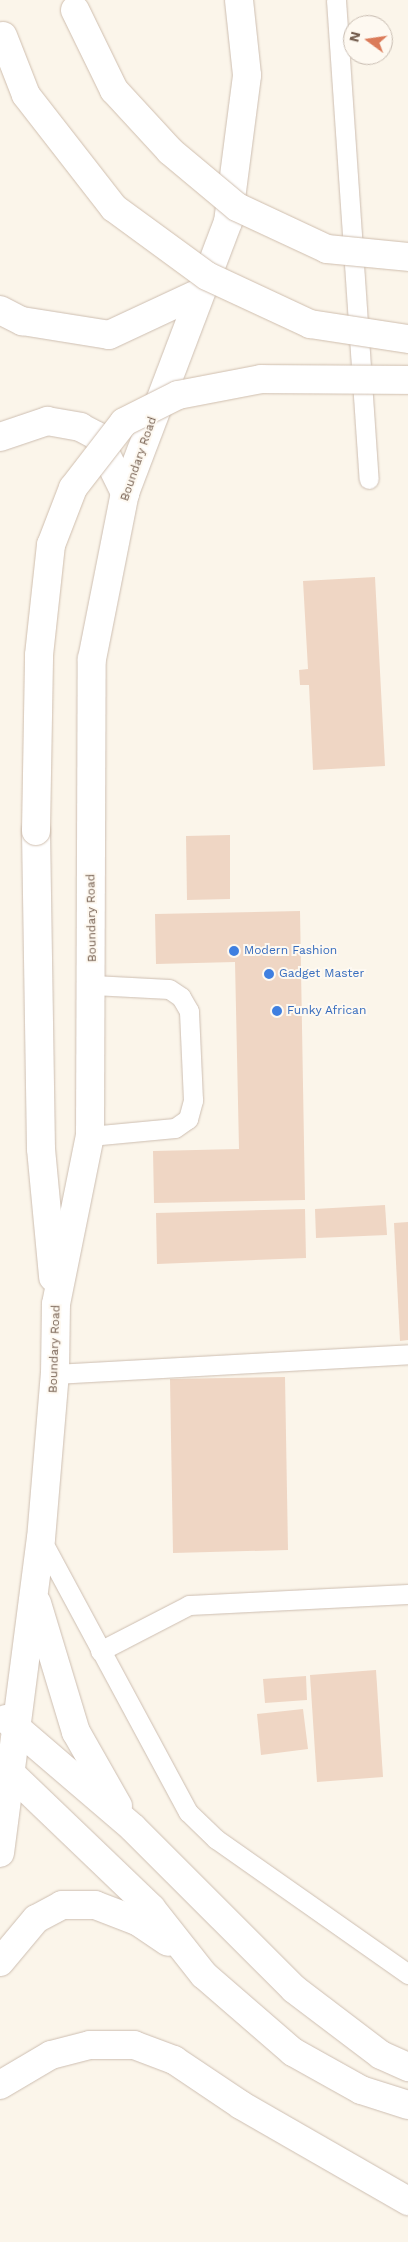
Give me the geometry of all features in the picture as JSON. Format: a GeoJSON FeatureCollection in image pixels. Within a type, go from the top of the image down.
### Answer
{"type":"FeatureCollection","features":[{"type":"Feature","properties":{"kind":"main road","name":"Boundary Road"},"geometry":{"type":"LineString","coordinates":[[0,1853],[9,1722],[34,1593],[40,1539],[55,1374],[56,1304],[90,1136],[93,985],[92,659],[125,493],[199,292],[228,222],[247,75],[239,0]]}},
{"type":"Feature","properties":{"kind":"main road"},"geometry":{"type":"LineString","coordinates":[[73,5],[114,90],[170,151],[237,207],[327,249],[408,257]]}},
{"type":"Feature","properties":{"kind":"main road"},"geometry":{"type":"LineString","coordinates":[[1,30],[26,95],[114,208],[207,276],[310,324],[408,339]]}},
{"type":"Feature","properties":{"kind":"main road"},"geometry":{"type":"LineString","coordinates":[[0,310],[22,322],[109,335],[199,292]]}},
{"type":"Feature","properties":{"kind":"main road"},"geometry":{"type":"LineString","coordinates":[[56,1304],[41,1149],[36,831],[39,655],[51,545],[73,488],[124,422],[178,395],[261,378],[408,380]]}},
{"type":"Feature","properties":{"kind":"main road"},"geometry":{"type":"LineString","coordinates":[[0,437],[47,421],[80,427],[97,436],[125,493]]}},
{"type":"Feature","properties":{"kind":"main road"},"geometry":{"type":"LineString","coordinates":[[34,1593],[76,1732],[133,1828]]}},
{"type":"Feature","properties":{"kind":"main road"},"geometry":{"type":"LineString","coordinates":[[9,1722],[133,1828],[294,1989],[381,2055],[408,2067]]}},
{"type":"Feature","properties":{"kind":"main road"},"geometry":{"type":"LineString","coordinates":[[6,1768],[151,1908],[204,1975],[293,2052],[361,2090],[408,2104]]}},
{"type":"Feature","properties":{"kind":"main road"},"geometry":{"type":"LineString","coordinates":[[0,1962],[36,1918],[62,1905],[95,1905],[137,1921],[187,1955]]}},
{"type":"Feature","properties":{"kind":"main road"},"geometry":{"type":"LineString","coordinates":[[0,2085],[51,2055],[90,2045],[134,2045],[174,2060],[241,2105],[408,2200]]}},
{"type":"Feature","properties":{"kind":"lane"},"geometry":{"type":"LineString","coordinates":[[336,0],[370,479]]}},
{"type":"Feature","properties":{"kind":"lane"},"geometry":{"type":"LineString","coordinates":[[90,1136],[175,1128],[188,1119],[193,1100],[189,1012],[182,997],[168,989],[93,985]]}},
{"type":"Feature","properties":{"kind":"lane"},"geometry":{"type":"LineString","coordinates":[[55,1374],[408,1354]]}},
{"type":"Feature","properties":{"kind":"lane"},"geometry":{"type":"LineString","coordinates":[[40,1539],[188,1812],[216,1839],[408,1974]]}},
{"type":"Feature","properties":{"kind":"lane"},"geometry":{"type":"LineString","coordinates":[[100,1651],[189,1605],[408,1594]]}},
{"type":"Feature","properties":{"kind":"building"},"geometry":{"type":"Polygon","coordinates":[[[375,577],[385,766],[313,770],[309,685],[300,685],[299,670],[308,669],[303,581],[375,577]]]}},
{"type":"Feature","properties":{"kind":"building"},"geometry":{"type":"Polygon","coordinates":[[[230,835],[230,899],[187,900],[186,836],[230,835]]]}},
{"type":"Feature","properties":{"kind":"building"},"geometry":{"type":"Polygon","coordinates":[[[300,911],[305,1200],[154,1203],[153,1151],[239,1149],[235,962],[156,964],[155,914],[300,911]]]}},
{"type":"Feature","properties":{"kind":"building"},"geometry":{"type":"Polygon","coordinates":[[[385,1205],[387,1235],[316,1238],[315,1209],[385,1205]]]}},
{"type":"Feature","properties":{"kind":"building"},"geometry":{"type":"Polygon","coordinates":[[[305,1209],[306,1258],[157,1264],[156,1213],[305,1209]]]}},
{"type":"Feature","properties":{"kind":"building"},"geometry":{"type":"Polygon","coordinates":[[[408,1222],[408,1340],[400,1341],[394,1223],[408,1222]]]}},
{"type":"Feature","properties":{"kind":"building"},"geometry":{"type":"Polygon","coordinates":[[[285,1377],[288,1550],[173,1553],[170,1379],[285,1377]]]}},
{"type":"Feature","properties":{"kind":"building"},"geometry":{"type":"Polygon","coordinates":[[[376,1670],[383,1777],[317,1782],[310,1675],[376,1670]]]}},
{"type":"Feature","properties":{"kind":"building"},"geometry":{"type":"Polygon","coordinates":[[[306,1676],[307,1700],[265,1703],[263,1679],[306,1676]]]}},
{"type":"Feature","properties":{"kind":"building"},"geometry":{"type":"Polygon","coordinates":[[[303,1709],[308,1749],[261,1755],[257,1714],[303,1709]]]}},
{"type":"Feature","properties":{"kind":"place","name":"Modern Fashion"},"geometry":{"type":"Point","coordinates":[234,951]}},
{"type":"Feature","properties":{"kind":"place","name":"Gadget Master"},"geometry":{"type":"Point","coordinates":[269,974]}},
{"type":"Feature","properties":{"kind":"place","name":"Funky African"},"geometry":{"type":"Point","coordinates":[277,1011]}}]}
